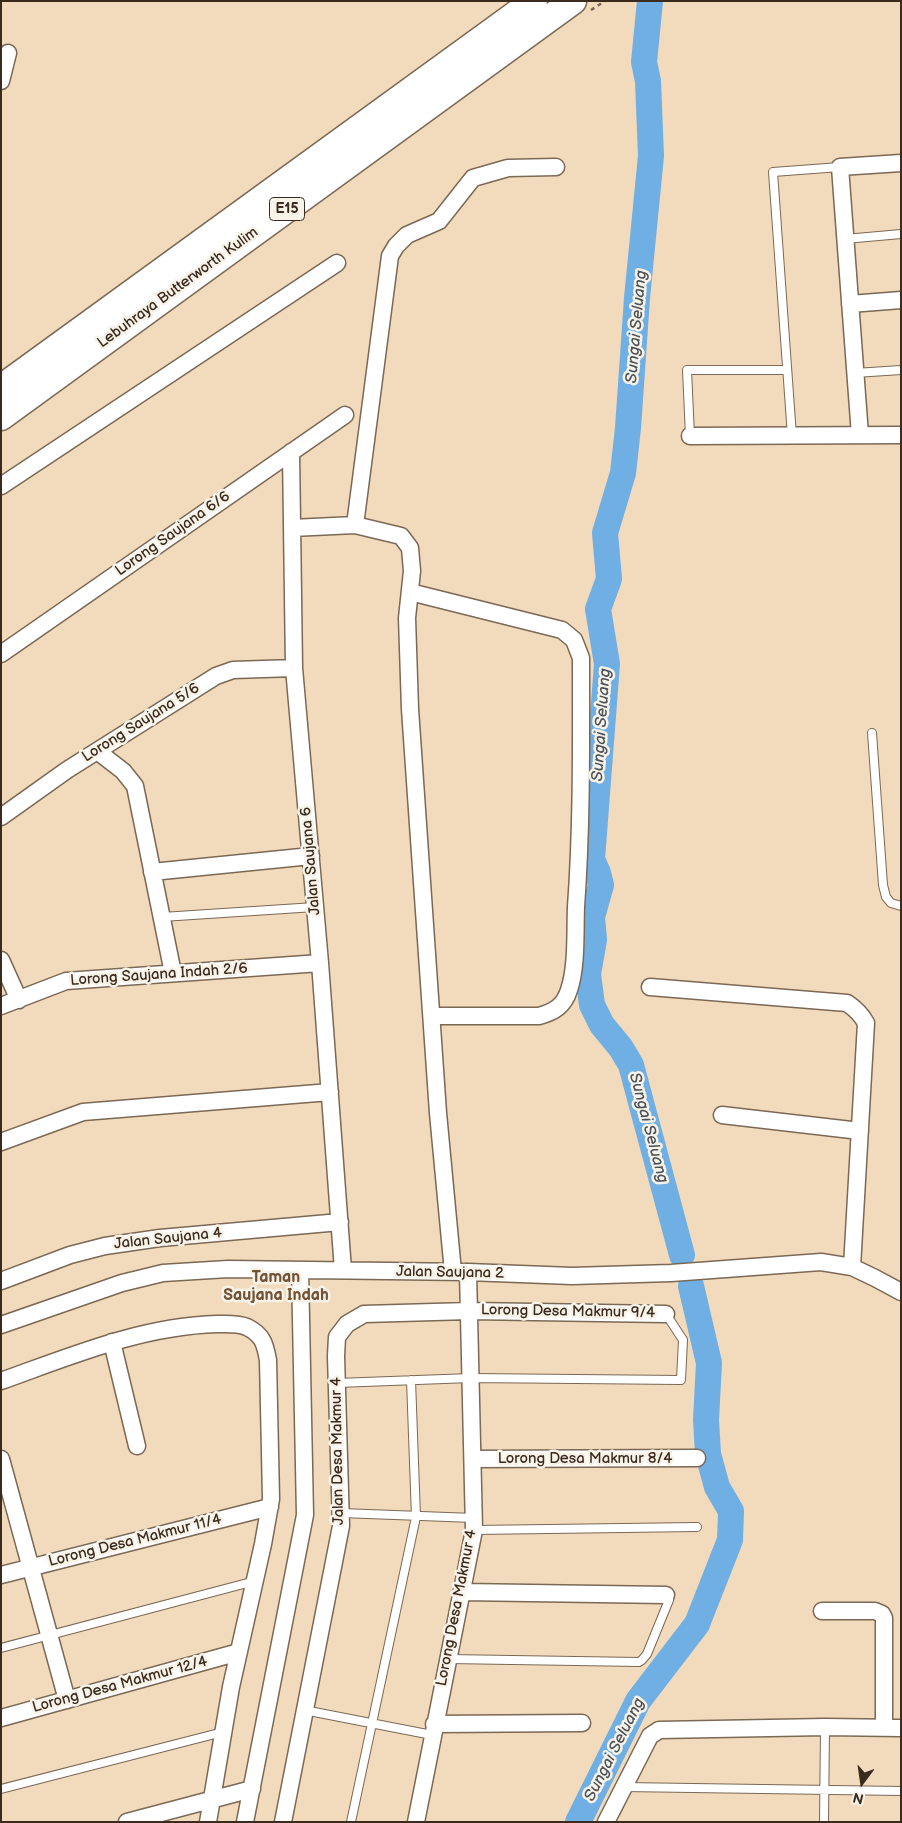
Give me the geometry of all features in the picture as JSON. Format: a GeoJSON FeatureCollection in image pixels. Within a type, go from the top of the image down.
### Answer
{"type":"FeatureCollection","features":[{"type":"Feature","properties":{"kind":"highway","name":"Lebuhraya Butterworth Kulim"},"geometry":{"type":"LineString","coordinates":[[1,388],[534,1]]}},
{"type":"Feature","properties":{"kind":"highway","name":"Lebuhraya Butterworth Kulim"},"geometry":{"type":"LineString","coordinates":[[1,416],[573,1]]}},
{"type":"Feature","properties":{"kind":"street"},"geometry":{"type":"LineString","coordinates":[[1,81],[8,53]]}},
{"type":"Feature","properties":{"kind":"street"},"geometry":{"type":"LineString","coordinates":[[860,436],[840,167],[901,163]]}},
{"type":"Feature","properties":{"kind":"street"},"geometry":{"type":"LineString","coordinates":[[355,525],[390,256],[396,246],[407,235],[439,221],[473,178],[508,168],[556,167]]}},
{"type":"Feature","properties":{"kind":"street"},"geometry":{"type":"LineString","coordinates":[[1,486],[338,263]]}},
{"type":"Feature","properties":{"kind":"street"},"geometry":{"type":"LineString","coordinates":[[850,304],[901,300]]}},
{"type":"Feature","properties":{"kind":"street","name":"Lorong Saujana 6/6"},"geometry":{"type":"LineString","coordinates":[[1,654],[345,414]]}},
{"type":"Feature","properties":{"kind":"street"},"geometry":{"type":"LineString","coordinates":[[690,436],[901,435]]}},
{"type":"Feature","properties":{"kind":"street","name":"Jalan Saujana 6"},"geometry":{"type":"LineString","coordinates":[[291,452],[294,668],[320,964],[343,1270]]}},
{"type":"Feature","properties":{"kind":"street","name":"Lorong Desa Makmur 4"},"geometry":{"type":"LineString","coordinates":[[292,528],[355,525],[401,536],[410,548],[412,571],[407,618],[410,709],[438,1113],[461,1272],[469,1311],[474,1524],[416,1822]]}},
{"type":"Feature","properties":{"kind":"street"},"geometry":{"type":"LineString","coordinates":[[410,592],[562,630],[574,640],[581,658],[580,854],[569,991],[561,1006],[539,1016],[432,1016]]}},
{"type":"Feature","properties":{"kind":"street","name":"Lorong Saujana 5/6"},"geometry":{"type":"LineString","coordinates":[[1,817],[67,770],[216,676],[232,670],[294,668]]}},
{"type":"Feature","properties":{"kind":"street"},"geometry":{"type":"LineString","coordinates":[[97,751],[123,771],[135,786],[173,973]]}},
{"type":"Feature","properties":{"kind":"street"},"geometry":{"type":"LineString","coordinates":[[152,872],[311,856]]}},
{"type":"Feature","properties":{"kind":"street"},"geometry":{"type":"LineString","coordinates":[[1,960],[19,1000]]}},
{"type":"Feature","properties":{"kind":"street","name":"Lorong Saujana Indah 2/6"},"geometry":{"type":"LineString","coordinates":[[1,1006],[66,981],[320,964]]}},
{"type":"Feature","properties":{"kind":"street"},"geometry":{"type":"LineString","coordinates":[[650,987],[847,1003],[856,1009],[866,1023],[852,1267]]}},
{"type":"Feature","properties":{"kind":"street"},"geometry":{"type":"LineString","coordinates":[[1,1142],[83,1112],[330,1092]]}},
{"type":"Feature","properties":{"kind":"street"},"geometry":{"type":"LineString","coordinates":[[722,1115],[860,1131]]}},
{"type":"Feature","properties":{"kind":"street","name":"Jalan Saujana 4"},"geometry":{"type":"LineString","coordinates":[[1,1281],[70,1255],[105,1246],[160,1238],[340,1222]]}},
{"type":"Feature","properties":{"kind":"street","name":"Jalan Saujana 2"},"geometry":{"type":"LineString","coordinates":[[1,1325],[122,1283],[163,1273],[228,1269],[461,1272],[572,1276],[671,1273],[821,1262],[852,1267],[901,1292]]}},
{"type":"Feature","properties":{"kind":"street"},"geometry":{"type":"LineString","coordinates":[[245,1822],[305,1515],[300,1270]]}},
{"type":"Feature","properties":{"kind":"street","name":"Lorong Desa Makmur 9/4"},"geometry":{"type":"LineString","coordinates":[[469,1311],[666,1314]]}},
{"type":"Feature","properties":{"kind":"street","name":"Jalan Desa Makmur 4"},"geometry":{"type":"LineString","coordinates":[[283,1822],[341,1526],[336,1337],[347,1324],[364,1314],[469,1311]]}},
{"type":"Feature","properties":{"kind":"street"},"geometry":{"type":"LineString","coordinates":[[1,1381],[112,1342],[141,1334],[199,1325],[234,1324],[246,1326],[265,1343],[268,1360],[271,1499],[223,1732],[208,1822]]}},
{"type":"Feature","properties":{"kind":"street"},"geometry":{"type":"LineString","coordinates":[[112,1342],[137,1446]]}},
{"type":"Feature","properties":{"kind":"street","name":"Lorong Desa Makmur 8/4"},"geometry":{"type":"LineString","coordinates":[[473,1459],[697,1458]]}},
{"type":"Feature","properties":{"kind":"street"},"geometry":{"type":"LineString","coordinates":[[1,1459],[4,1478],[31,1567],[67,1700]]}},
{"type":"Feature","properties":{"kind":"street","name":"Lorong Desa Makmur 11/4"},"geometry":{"type":"LineString","coordinates":[[1,1575],[270,1507]]}},
{"type":"Feature","properties":{"kind":"street"},"geometry":{"type":"LineString","coordinates":[[462,1592],[666,1595]]}},
{"type":"Feature","properties":{"kind":"street"},"geometry":{"type":"LineString","coordinates":[[606,1822],[650,1736],[659,1730],[825,1727],[893,1728],[884,1618],[882,1614],[875,1611],[822,1611]]}},
{"type":"Feature","properties":{"kind":"street","name":"Lorong Desa Makmur 12/4"},"geometry":{"type":"LineString","coordinates":[[1,1718],[239,1652]]}},
{"type":"Feature","properties":{"kind":"street"},"geometry":{"type":"LineString","coordinates":[[433,1730],[582,1724]]}},
{"type":"Feature","properties":{"kind":"street"},"geometry":{"type":"LineString","coordinates":[[128,1822],[252,1789]]}},
{"type":"Feature","properties":{"kind":"lane"},"geometry":{"type":"LineString","coordinates":[[792,436],[773,172],[840,167]]}},
{"type":"Feature","properties":{"kind":"lane"},"geometry":{"type":"LineString","coordinates":[[845,239],[901,234]]}},
{"type":"Feature","properties":{"kind":"lane"},"geometry":{"type":"LineString","coordinates":[[690,436],[687,370],[787,370]]}},
{"type":"Feature","properties":{"kind":"lane"},"geometry":{"type":"LineString","coordinates":[[855,373],[901,370]]}},
{"type":"Feature","properties":{"kind":"lane"},"geometry":{"type":"LineString","coordinates":[[872,733],[883,886],[886,896],[891,903],[901,906]]}},
{"type":"Feature","properties":{"kind":"lane"},"geometry":{"type":"LineString","coordinates":[[162,917],[315,907]]}},
{"type":"Feature","properties":{"kind":"lane"},"geometry":{"type":"LineString","coordinates":[[337,1383],[471,1378],[681,1380],[683,1340],[666,1314]]}},
{"type":"Feature","properties":{"kind":"lane"},"geometry":{"type":"LineString","coordinates":[[351,1822],[416,1517],[411,1380]]}},
{"type":"Feature","properties":{"kind":"lane"},"geometry":{"type":"LineString","coordinates":[[341,1513],[416,1517],[474,1524],[696,1527]]}},
{"type":"Feature","properties":{"kind":"lane"},"geometry":{"type":"LineString","coordinates":[[1,1648],[255,1581]]}},
{"type":"Feature","properties":{"kind":"lane"},"geometry":{"type":"LineString","coordinates":[[448,1659],[638,1662],[647,1654],[669,1600],[669,1597],[666,1595]]}},
{"type":"Feature","properties":{"kind":"lane"},"geometry":{"type":"LineString","coordinates":[[304,1710],[371,1724],[433,1730]]}},
{"type":"Feature","properties":{"kind":"lane"},"geometry":{"type":"LineString","coordinates":[[824,1822],[825,1727]]}},
{"type":"Feature","properties":{"kind":"lane"},"geometry":{"type":"LineString","coordinates":[[1,1789],[223,1732]]}},
{"type":"Feature","properties":{"kind":"lane"},"geometry":{"type":"LineString","coordinates":[[623,1787],[901,1791]]}},
{"type":"Feature","properties":{"kind":"waterway","name":"Sungai Seluang"},"geometry":{"type":"LineString","coordinates":[[650,1],[644,62],[648,81],[651,156],[637,298],[628,428],[623,473],[605,533],[609,579],[598,609],[607,664],[592,859],[601,885],[592,917],[594,940],[588,974],[592,1005],[602,1025],[621,1048],[631,1065],[682,1255]]}},
{"type":"Feature","properties":{"kind":"waterway","name":"Sungai Seluang"},"geometry":{"type":"LineString","coordinates":[[578,1822],[638,1701],[697,1624],[730,1540],[731,1511],[717,1487],[708,1454],[706,1420],[709,1363],[691,1286]]}},
{"type":"Feature","properties":{"kind":"district","name":"Taman Saujana Indah"},"geometry":{"type":"Point","coordinates":[276,1287]}}]}
